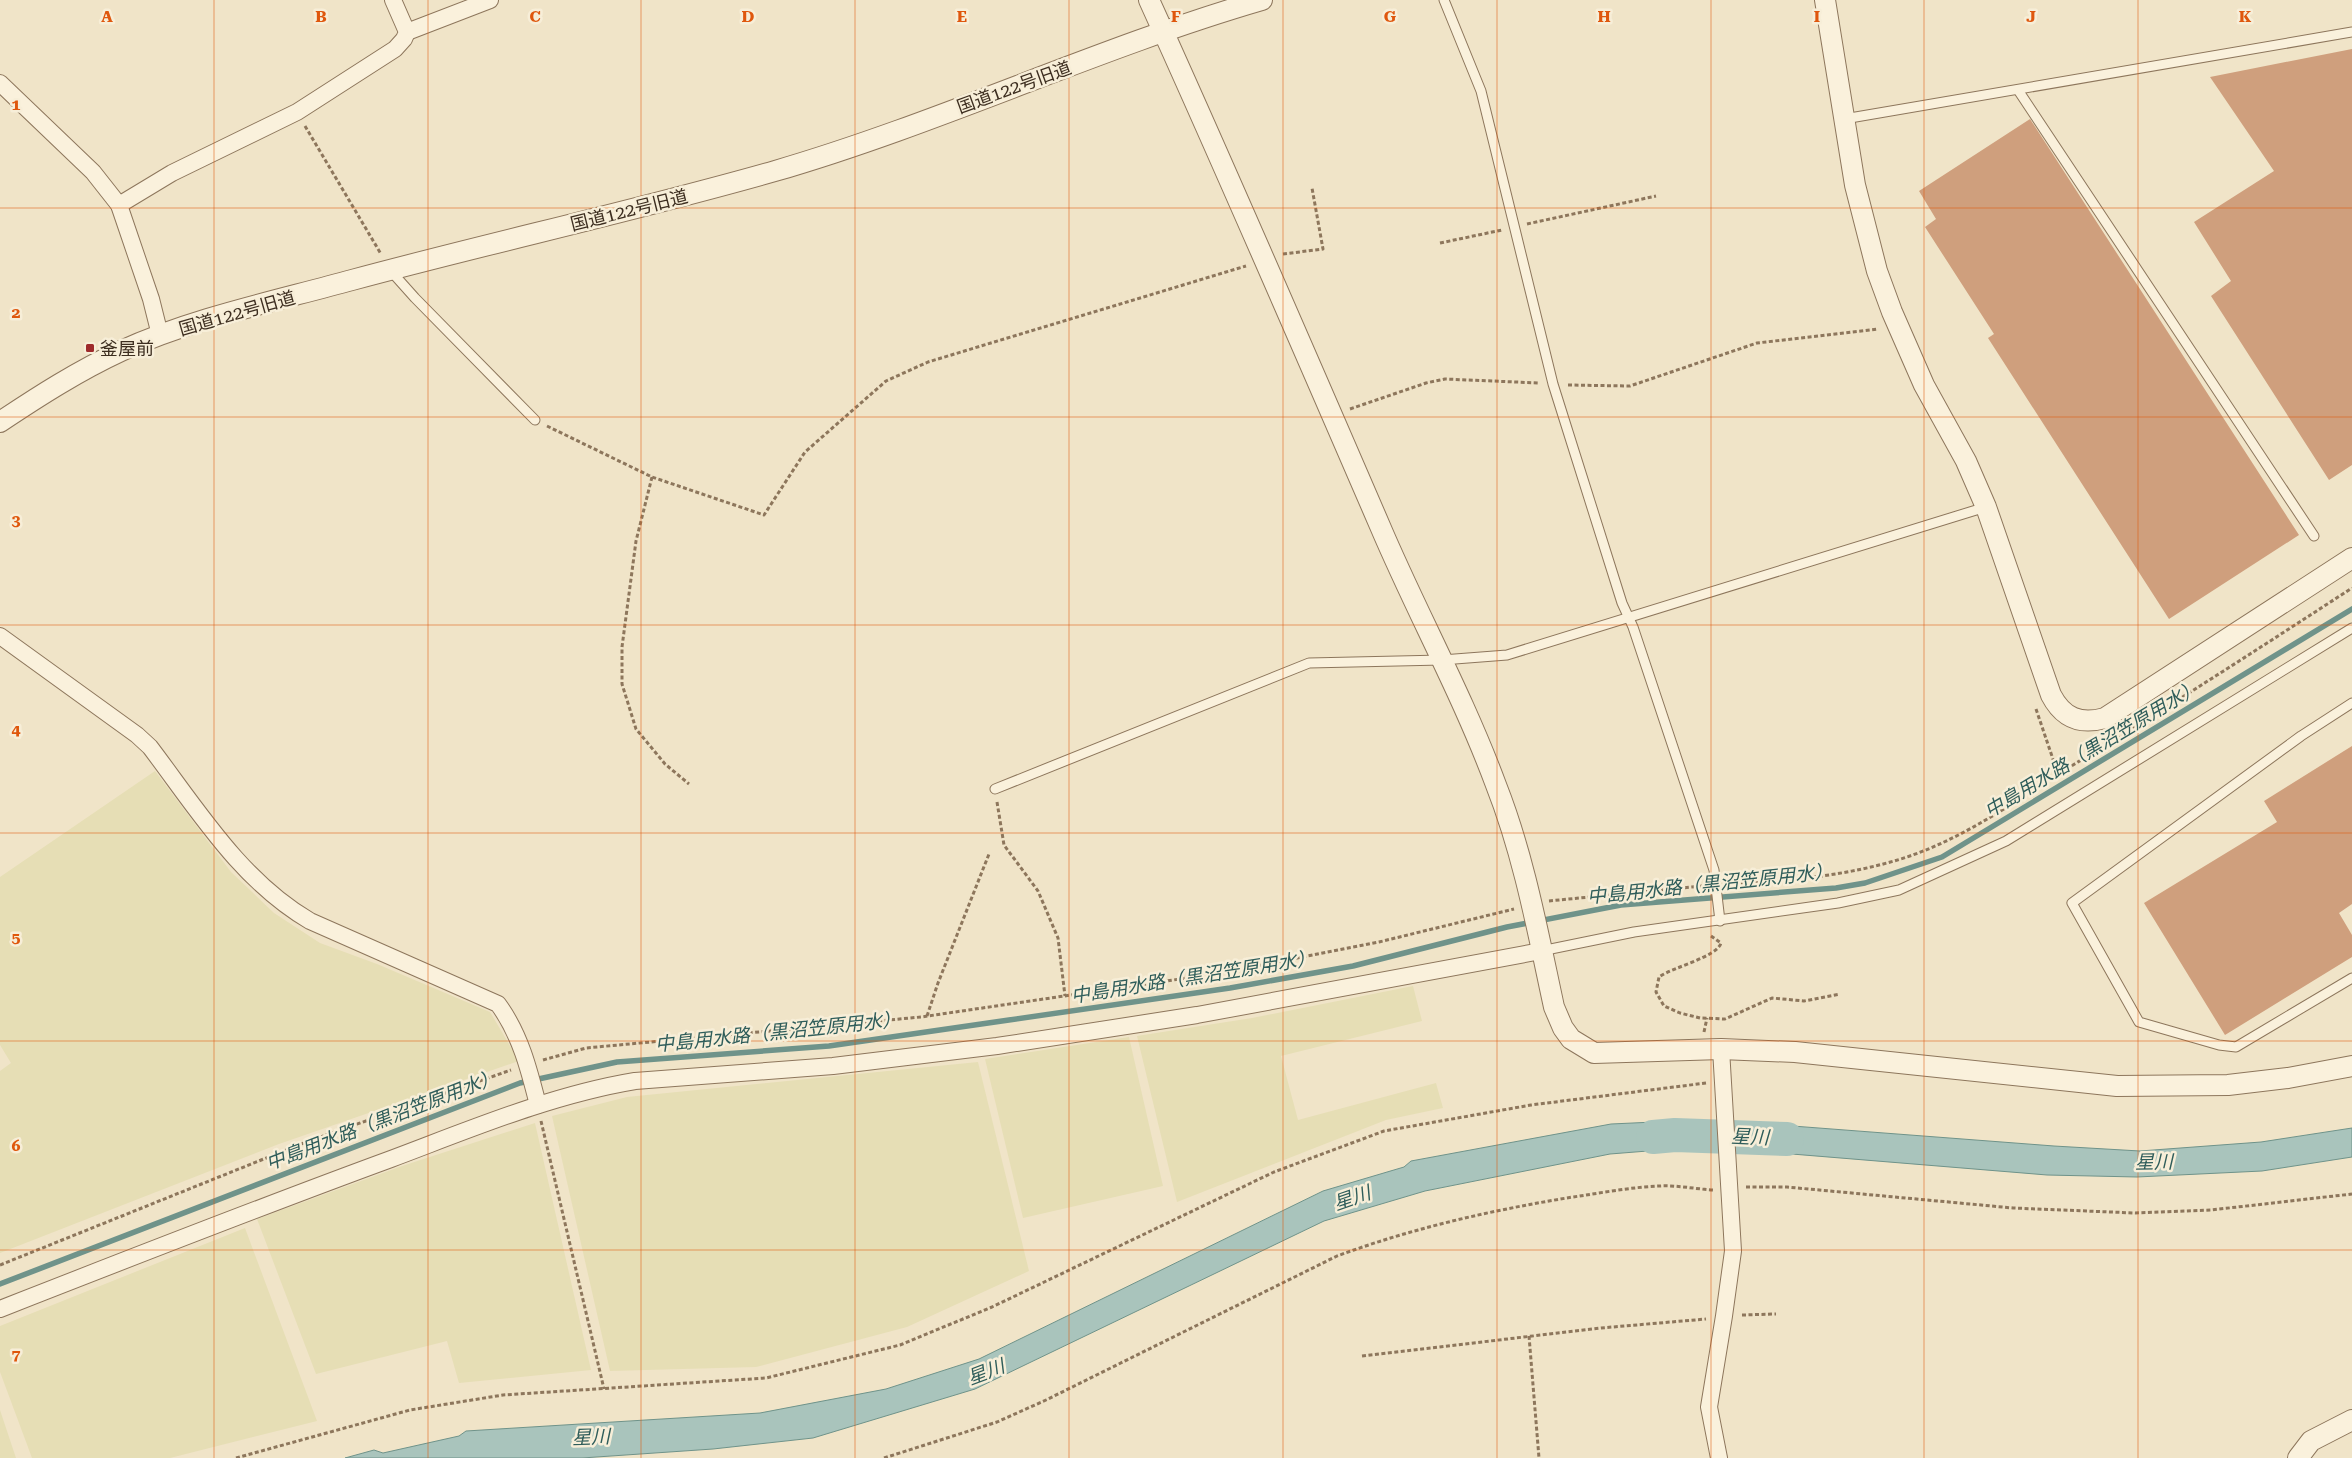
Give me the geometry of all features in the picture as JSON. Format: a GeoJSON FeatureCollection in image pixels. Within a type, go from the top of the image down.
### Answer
{"type":"FeatureCollection","features":[{"type":"Feature","properties":{"kind":"street"},"geometry":{"type":"LineString","coordinates":[[119,205],[172,173],[297,112],[395,49],[404,39],[406,32],[393,0]]}},
{"type":"Feature","properties":{"kind":"street"},"geometry":{"type":"LineString","coordinates":[[406,32],[490,0]]}},
{"type":"Feature","properties":{"kind":"street"},"geometry":{"type":"LineString","coordinates":[[1149,0],[1265,258],[1411,598],[1442,660],[1496,785],[1538,906],[1539,943],[1554,1007],[1563,1028],[1572,1039],[1594,1053],[1721,1049],[1851,1056],[2117,1086],[2228,1085],[2288,1078],[2352,1066]]}},
{"type":"Feature","properties":{"kind":"street","name":"国道122号旧道"},"geometry":{"type":"LineString","coordinates":[[0,422],[81,371],[160,335],[390,270],[678,198],[779,170],[846,148],[1164,32],[1262,0]]}},
{"type":"Feature","properties":{"kind":"street"},"geometry":{"type":"LineString","coordinates":[[1825,0],[1862,215],[1877,271],[1898,326],[1924,385],[1966,462],[1986,507],[2050,695],[2057,707],[2066,716],[2078,721],[2090,722],[2114,713],[2352,558]]}},
{"type":"Feature","properties":{"kind":"street"},"geometry":{"type":"LineString","coordinates":[[0,83],[93,172],[119,205],[151,299],[160,335]]}},
{"type":"Feature","properties":{"kind":"street"},"geometry":{"type":"LineString","coordinates":[[0,636],[137,735],[150,748],[230,852],[286,908],[310,921],[498,1004],[513,1024],[528,1065],[536,1098]]}},
{"type":"Feature","properties":{"kind":"street"},"geometry":{"type":"LineString","coordinates":[[0,1309],[536,1098],[636,1081],[901,1059],[1178,1018],[1539,943]]}},
{"type":"Feature","properties":{"kind":"street"},"geometry":{"type":"LineString","coordinates":[[1719,1458],[1709,1407],[1733,1251],[1725,1088],[1721,1049]]}},
{"type":"Feature","properties":{"kind":"street"},"geometry":{"type":"LineString","coordinates":[[2298,1458],[2311,1442],[2352,1420]]}},
{"type":"Feature","properties":{"kind":"lane"},"geometry":{"type":"LineString","coordinates":[[1444,0],[1480,91],[1553,384],[1628,618],[1634,628],[1714,870],[1713,888],[1720,922]]}},
{"type":"Feature","properties":{"kind":"lane"},"geometry":{"type":"LineString","coordinates":[[1844,119],[2352,32]]}},
{"type":"Feature","properties":{"kind":"lane"},"geometry":{"type":"LineString","coordinates":[[2018,90],[2314,536]]}},
{"type":"Feature","properties":{"kind":"lane"},"geometry":{"type":"LineString","coordinates":[[390,270],[535,420]]}},
{"type":"Feature","properties":{"kind":"lane"},"geometry":{"type":"LineString","coordinates":[[995,789],[1309,663],[1442,660],[1507,655],[1986,507]]}},
{"type":"Feature","properties":{"kind":"lane"},"geometry":{"type":"LineString","coordinates":[[1539,943],[1720,922],[1754,914],[1838,903],[1899,890],[2006,841],[2352,628]]}},
{"type":"Feature","properties":{"kind":"lane"},"geometry":{"type":"LineString","coordinates":[[2352,703],[2302,736],[2072,903],[2139,1022],[2219,1045],[2236,1047],[2352,978]]}},
{"type":"Feature","properties":{"kind":"path"},"geometry":{"type":"LineString","coordinates":[[297,112],[390,270]]}},
{"type":"Feature","properties":{"kind":"path"},"geometry":{"type":"LineString","coordinates":[[535,420],[652,477],[764,514],[805,452],[886,380],[928,362],[1245,266],[1265,258],[1323,249],[1312,188]]}},
{"type":"Feature","properties":{"kind":"path"},"geometry":{"type":"LineString","coordinates":[[1440,243],[1656,196]]}},
{"type":"Feature","properties":{"kind":"path"},"geometry":{"type":"LineString","coordinates":[[1332,415],[1426,383],[1445,380],[1630,386],[1757,343],[1898,326]]}},
{"type":"Feature","properties":{"kind":"path"},"geometry":{"type":"LineString","coordinates":[[652,477],[636,541],[622,647],[622,684],[636,729],[665,764],[689,784]]}},
{"type":"Feature","properties":{"kind":"path"},"geometry":{"type":"LineString","coordinates":[[1723,884],[1818,877],[1855,871],[1907,857],[1952,839],[1983,822],[2136,727],[2352,588]]}},
{"type":"Feature","properties":{"kind":"path"},"geometry":{"type":"LineString","coordinates":[[995,789],[1004,846],[1038,891],[1058,938],[1065,996]]}},
{"type":"Feature","properties":{"kind":"path"},"geometry":{"type":"LineString","coordinates":[[927,1016],[938,983],[990,854]]}},
{"type":"Feature","properties":{"kind":"path"},"geometry":{"type":"LineString","coordinates":[[1538,906],[1713,888]]}},
{"type":"Feature","properties":{"kind":"path"},"geometry":{"type":"LineString","coordinates":[[1711,936],[1721,943],[1714,953],[1668,971],[1659,978],[1656,984],[1656,992],[1664,1006],[1707,1018],[1725,1019],[1772,998],[1804,1001],[1840,994]]}},
{"type":"Feature","properties":{"kind":"path"},"geometry":{"type":"LineString","coordinates":[[1703,1035],[1707,1018]]}},
{"type":"Feature","properties":{"kind":"path"},"geometry":{"type":"LineString","coordinates":[[236,1458],[410,1410],[502,1395],[766,1378],[900,1345],[992,1307],[1274,1172],[1384,1131],[1530,1106],[1708,1082]]}},
{"type":"Feature","properties":{"kind":"path"},"geometry":{"type":"LineString","coordinates":[[536,1098],[604,1389]]}},
{"type":"Feature","properties":{"kind":"path"},"geometry":{"type":"LineString","coordinates":[[884,1458],[997,1422],[1046,1400],[1337,1256],[1382,1239],[1435,1224],[1544,1202],[1605,1192],[1660,1186],[1748,1186],[1787,1187],[2013,1208],[2135,1213],[2211,1210],[2352,1194]]}},
{"type":"Feature","properties":{"kind":"path"},"geometry":{"type":"LineString","coordinates":[[1362,1356],[1529,1336],[1724,1316],[1776,1314]]}},
{"type":"Feature","properties":{"kind":"path"},"geometry":{"type":"LineString","coordinates":[[1529,1336],[1538,1458]]}},
{"type":"Feature","properties":{"kind":"shaded area"},"geometry":{"type":"Polygon","coordinates":[[[155,771],[231,872],[274,913],[320,943],[377,964],[490,1012],[519,1061],[279,1144],[0,1253],[0,1071],[11,1063],[0,1045],[0,877],[155,771]]]}},
{"type":"Feature","properties":{"kind":"shaded area"},"geometry":{"type":"Polygon","coordinates":[[[1413,986],[1422,1021],[1281,1056],[1298,1120],[1436,1083],[1443,1108],[1386,1120],[1177,1202],[1137,1036],[1252,1018],[1413,986]]]}},
{"type":"Feature","properties":{"kind":"shaded area"},"geometry":{"type":"Polygon","coordinates":[[[1129,1037],[1163,1186],[1023,1218],[985,1059],[1129,1037]]]}},
{"type":"Feature","properties":{"kind":"shaded area"},"geometry":{"type":"Polygon","coordinates":[[[978,1062],[1029,1271],[907,1327],[756,1367],[610,1371],[552,1116],[627,1097],[978,1062]]]}},
{"type":"Feature","properties":{"kind":"shaded area"},"geometry":{"type":"Polygon","coordinates":[[[535,1123],[591,1370],[459,1383],[447,1341],[316,1374],[257,1219],[402,1166],[535,1123]]]}},
{"type":"Feature","properties":{"kind":"shaded area"},"geometry":{"type":"Polygon","coordinates":[[[245,1228],[317,1421],[170,1458],[32,1458],[0,1372],[0,1326],[245,1228]]]}},
{"type":"Feature","properties":{"kind":"shaded area"},"geometry":{"type":"Polygon","coordinates":[[[0,1410],[16,1458],[0,1458],[0,1410]]]}},
{"type":"Feature","properties":{"kind":"water"},"geometry":{"type":"Polygon","coordinates":[[[1698,1120],[1698,1147],[1610,1154],[1425,1191],[1324,1221],[975,1389],[813,1438],[713,1449],[582,1458],[345,1458],[374,1450],[383,1453],[459,1436],[466,1431],[760,1413],[886,1389],[979,1359],[1323,1191],[1404,1167],[1411,1161],[1611,1124],[1698,1120]]]}},
{"type":"Feature","properties":{"kind":"water"},"geometry":{"type":"Polygon","coordinates":[[[1740,1122],[2140,1151],[2261,1142],[2352,1128],[2352,1157],[2262,1171],[2137,1177],[2047,1175],[1743,1150],[1740,1122]]]}},
{"type":"Feature","properties":{"kind":"building"},"geometry":{"type":"Polygon","coordinates":[[[2352,49],[2352,465],[2329,480],[2211,296],[2231,281],[2194,222],[2274,171],[2210,77],[2352,49]]]}},
{"type":"Feature","properties":{"kind":"building"},"geometry":{"type":"Polygon","coordinates":[[[2030,119],[2299,535],[2169,619],[1988,338],[1994,334],[1925,227],[1936,219],[1919,191],[2030,119]]]}},
{"type":"Feature","properties":{"kind":"building"},"geometry":{"type":"Polygon","coordinates":[[[2352,746],[2352,904],[2339,913],[2352,935],[2352,957],[2225,1035],[2144,903],[2277,822],[2264,801],[2352,746]]]}},
{"type":"Feature","properties":{"kind":"waterway","name":"中島用水路（黒沼笠原用水）"},"geometry":{"type":"LineString","coordinates":[[0,1284],[520,1083],[617,1062],[829,1046],[1230,988],[1353,966],[1507,927],[1621,905],[1836,888],[1865,883],[1942,857],[2352,609]]}},
{"type":"Feature","properties":{"kind":"waterway","name":"星川"},"geometry":{"type":"LineString","coordinates":[[1653,1137],[1675,1135],[1787,1139]]}},
{"type":"Feature","properties":{"kind":"place","name":"釜屋前"},"geometry":{"type":"Point","coordinates":[90,348]}}]}
